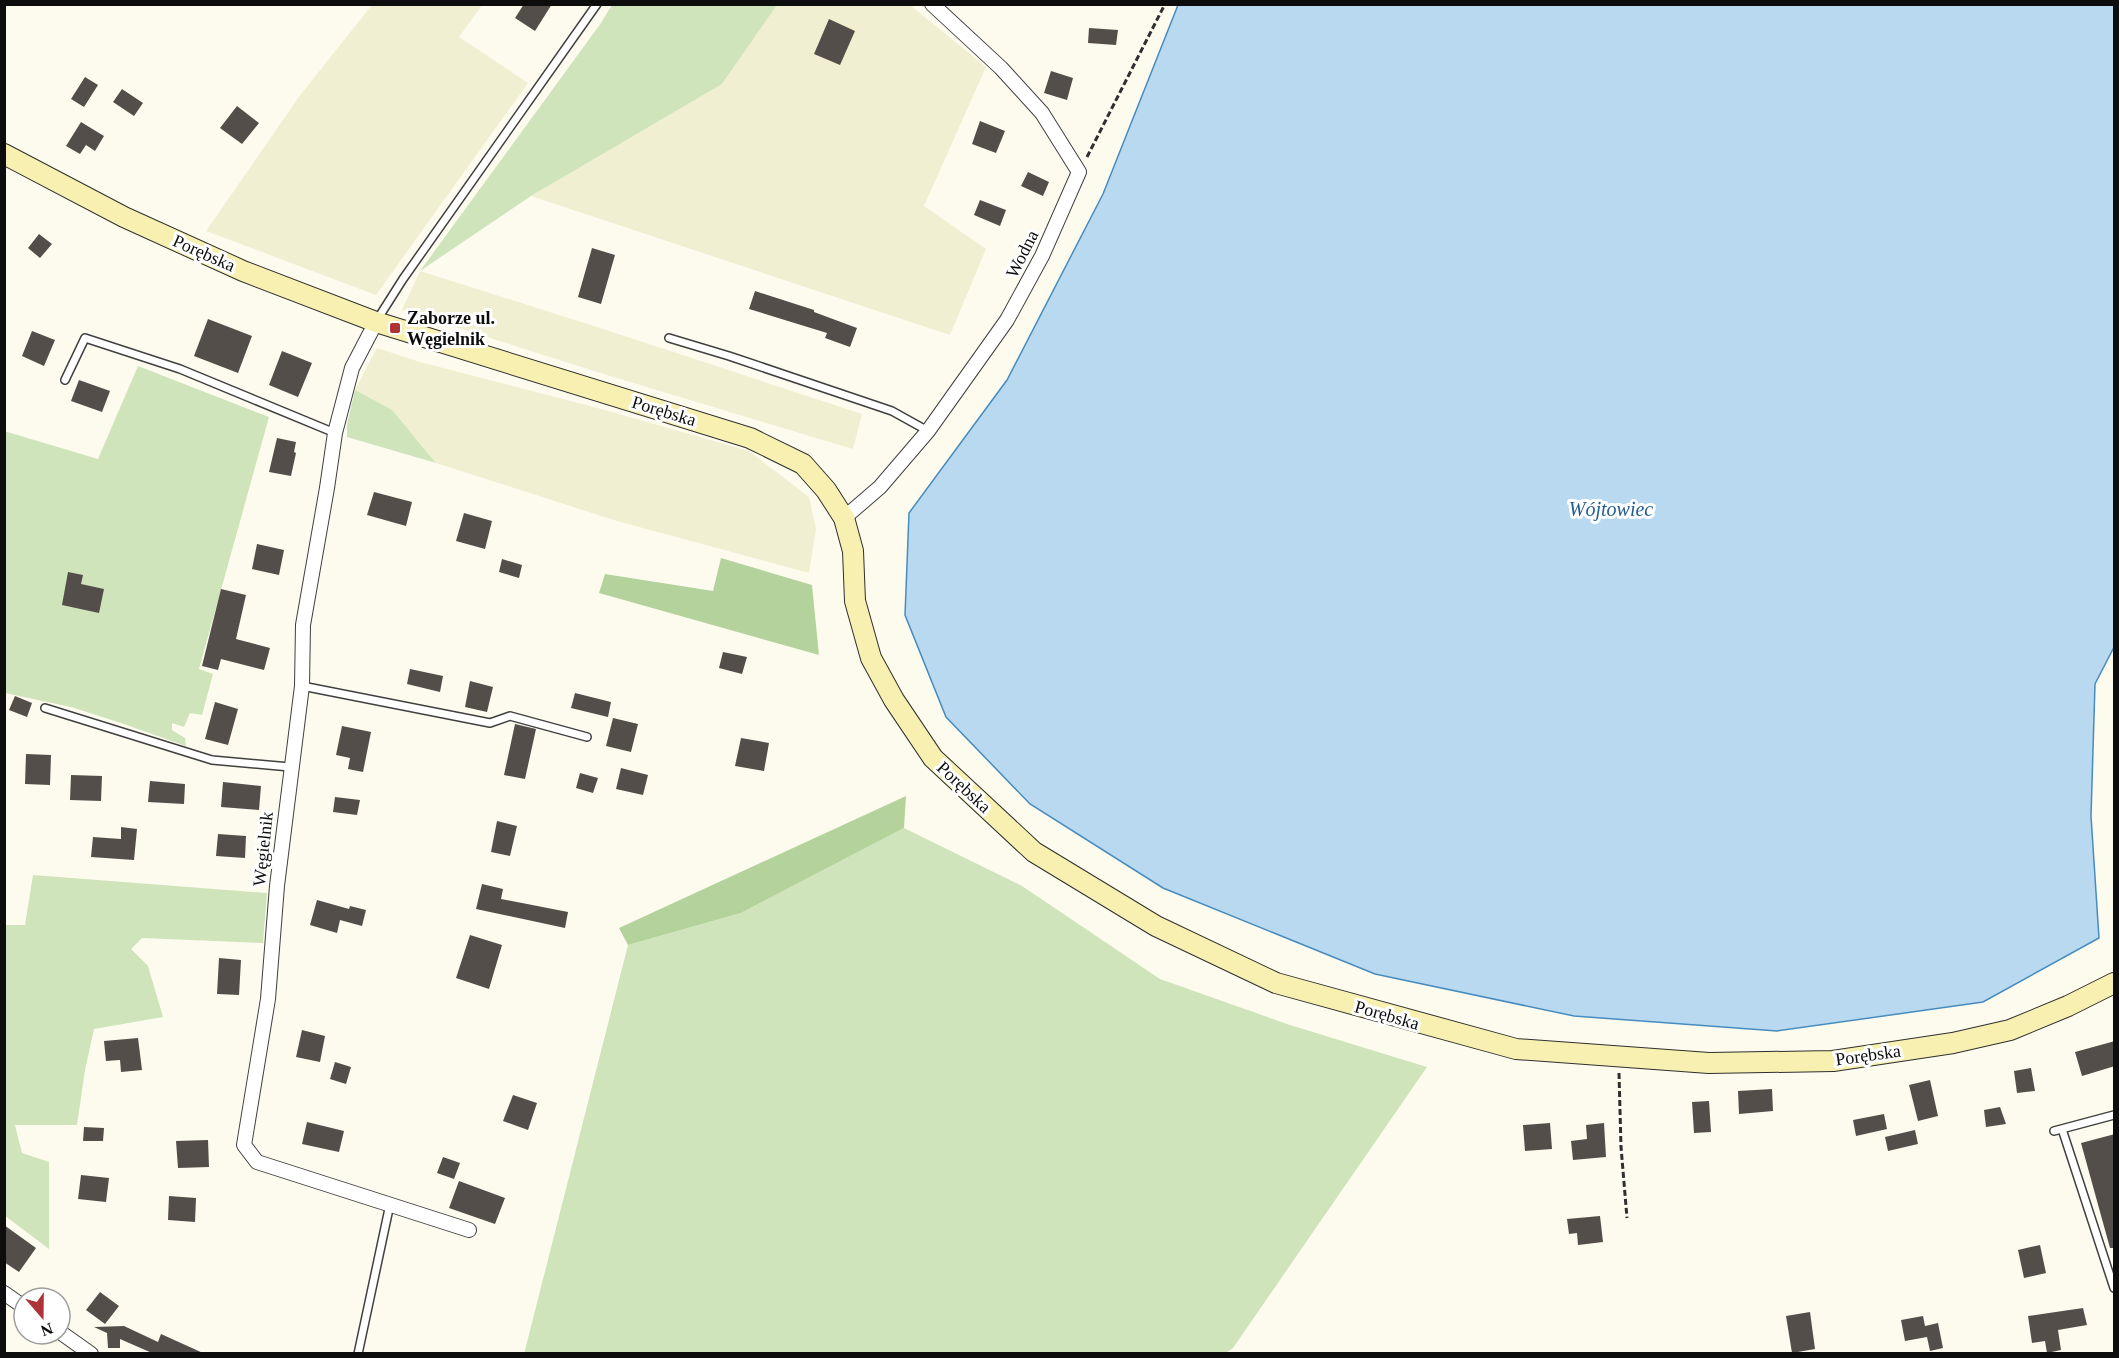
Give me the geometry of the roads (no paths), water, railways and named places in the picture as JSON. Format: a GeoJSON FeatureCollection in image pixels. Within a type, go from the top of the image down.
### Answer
{"type":"FeatureCollection","features":[{"type":"Feature","properties":{"kind":"street","name":"Wodna"},"geometry":{"type":"LineString","coordinates":[[844,518],[880,488],[928,431],[1007,320],[1042,256],[1079,172],[1042,113],[1001,68],[932,4]]}},
{"type":"Feature","properties":{"kind":"street","name":"Porębska"},"geometry":{"type":"LineString","coordinates":[[4,154],[123,217],[243,271],[376,322],[750,438],[803,464],[826,490],[844,518],[853,551],[855,601],[870,658],[889,692],[933,758],[1035,852],[1156,926],[1276,983],[1516,1049],[1709,1062],[1833,1061],[1953,1044],[2010,1029],[2067,1006],[2115,983]]}},
{"type":"Feature","properties":{"kind":"street","name":"Węgielnik"},"geometry":{"type":"LineString","coordinates":[[376,322],[352,368],[335,433],[303,625],[302,686],[290,767],[277,886],[268,999],[244,1145],[257,1162],[469,1230]]}},
{"type":"Feature","properties":{"kind":"street"},"geometry":{"type":"LineString","coordinates":[[72,1340],[91,1353]]}},
{"type":"Feature","properties":{"kind":"lane"},"geometry":{"type":"LineString","coordinates":[[376,322],[403,279],[597,4]]}},
{"type":"Feature","properties":{"kind":"lane"},"geometry":{"type":"LineString","coordinates":[[65,380],[85,338],[180,369],[335,433]]}},
{"type":"Feature","properties":{"kind":"lane"},"geometry":{"type":"LineString","coordinates":[[669,338],[892,411],[928,431]]}},
{"type":"Feature","properties":{"kind":"lane"},"geometry":{"type":"LineString","coordinates":[[302,686],[490,723],[510,716],[587,737]]}},
{"type":"Feature","properties":{"kind":"lane"},"geometry":{"type":"LineString","coordinates":[[45,708],[212,760],[290,767]]}},
{"type":"Feature","properties":{"kind":"lane"},"geometry":{"type":"LineString","coordinates":[[2115,1115],[2058,1130],[2115,1288]]}},
{"type":"Feature","properties":{"kind":"lane"},"geometry":{"type":"LineString","coordinates":[[358,1353],[390,1204]]}},
{"type":"Feature","properties":{"kind":"water","name":"Wójtowiec"},"geometry":{"type":"Polygon","coordinates":[[[1178,5],[2114,5],[2114,647],[2095,684],[2091,816],[2099,938],[1983,1002],[1777,1031],[1574,1016],[1375,974],[1163,888],[1030,804],[946,717],[905,615],[909,513],[1007,380],[1103,194],[1178,5]]]}},
{"type":"Feature","properties":{"kind":"place","name":"Zaborze ul. Węgielnik"},"geometry":{"type":"Point","coordinates":[395,328]}}]}
